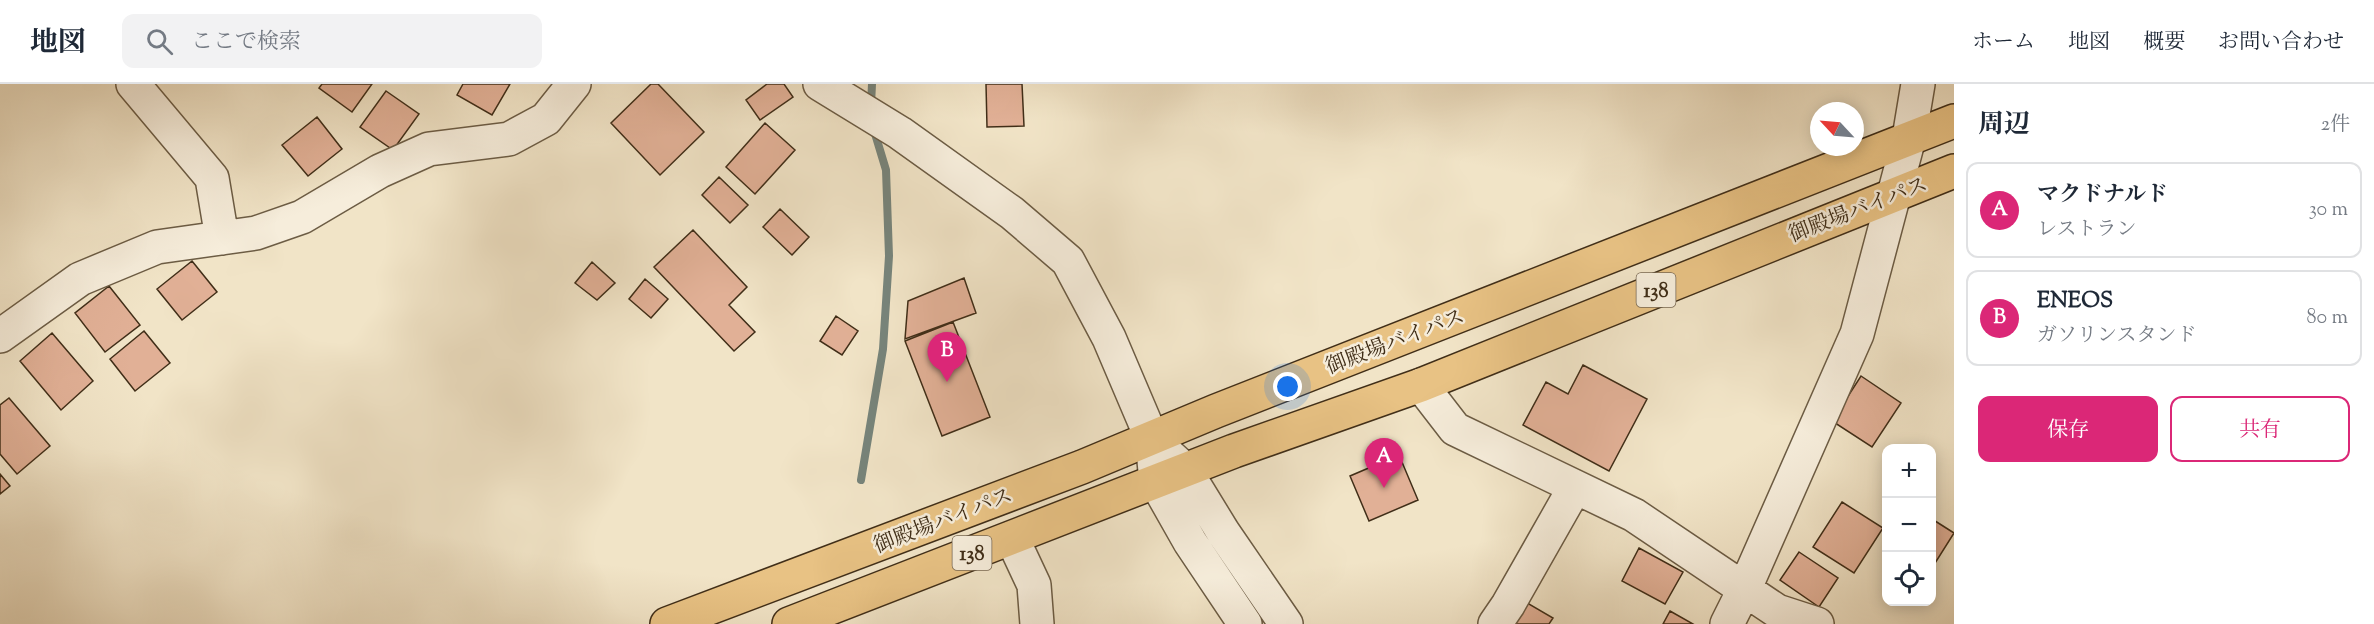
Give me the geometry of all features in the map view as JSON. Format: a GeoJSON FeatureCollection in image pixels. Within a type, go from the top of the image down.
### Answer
{"type":"FeatureCollection","features":[{"type":"Feature","properties":{"kind":"highway","name":"御殿場バイパス"},"geometry":{"type":"LineString","coordinates":[[667,624],[1152,439],[1238,402],[1954,121]]}},
{"type":"Feature","properties":{"kind":"highway","name":"御殿場バイパス"},"geometry":{"type":"LineString","coordinates":[[789,624],[1170,476],[1421,385],[1954,171]]}},
{"type":"Feature","properties":{"kind":"street"},"geometry":{"type":"LineString","coordinates":[[133,84],[212,178],[222,238]]}},
{"type":"Feature","properties":{"kind":"street"},"geometry":{"type":"LineString","coordinates":[[0,336],[80,279],[157,247],[256,233],[302,217],[380,171],[429,149],[509,139],[546,119],[574,84]]}},
{"type":"Feature","properties":{"kind":"street"},"geometry":{"type":"LineString","coordinates":[[820,84],[900,133],[1012,213],[1068,261],[1109,338],[1170,476],[1190,542],[1245,624]]}},
{"type":"Feature","properties":{"kind":"street"},"geometry":{"type":"LineString","coordinates":[[1726,624],[1857,334],[1909,138],[1918,84]]}},
{"type":"Feature","properties":{"kind":"street"},"geometry":{"type":"LineString","coordinates":[[1421,385],[1455,429],[1634,515],[1777,611],[1817,624]]}},
{"type":"Feature","properties":{"kind":"street"},"geometry":{"type":"LineString","coordinates":[[1170,476],[1223,532],[1286,624]]}},
{"type":"Feature","properties":{"kind":"street"},"geometry":{"type":"LineString","coordinates":[[1495,624],[1575,487]]}},
{"type":"Feature","properties":{"kind":"street"},"geometry":{"type":"LineString","coordinates":[[1012,538],[1034,585],[1037,624]]}},
{"type":"Feature","properties":{"kind":"building"},"geometry":{"type":"Polygon","coordinates":[[[322,84],[372,84],[352,112],[319,88],[322,84]]]}},
{"type":"Feature","properties":{"kind":"building"},"geometry":{"type":"Polygon","coordinates":[[[463,84],[510,84],[492,115],[457,95],[463,84]]]}},
{"type":"Feature","properties":{"kind":"building"},"geometry":{"type":"Polygon","coordinates":[[[651,84],[658,84],[704,132],[660,175],[611,123],[651,84]]]}},
{"type":"Feature","properties":{"kind":"building"},"geometry":{"type":"Polygon","coordinates":[[[767,84],[784,84],[793,97],[760,120],[746,100],[767,84]]]}},
{"type":"Feature","properties":{"kind":"building"},"geometry":{"type":"Polygon","coordinates":[[[986,84],[1022,84],[1024,126],[987,127],[986,84]]]}},
{"type":"Feature","properties":{"kind":"building"},"geometry":{"type":"Polygon","coordinates":[[[386,91],[419,114],[393,150],[360,127],[386,91]]]}},
{"type":"Feature","properties":{"kind":"building"},"geometry":{"type":"Polygon","coordinates":[[[317,117],[342,149],[308,176],[282,145],[317,117]]]}},
{"type":"Feature","properties":{"kind":"building"},"geometry":{"type":"Polygon","coordinates":[[[765,123],[795,150],[755,194],[726,167],[765,123]]]}},
{"type":"Feature","properties":{"kind":"building"},"geometry":{"type":"Polygon","coordinates":[[[719,177],[748,205],[730,223],[702,195],[719,177]]]}},
{"type":"Feature","properties":{"kind":"building"},"geometry":{"type":"Polygon","coordinates":[[[780,209],[809,237],[792,255],[763,227],[780,209]]]}},
{"type":"Feature","properties":{"kind":"building"},"geometry":{"type":"Polygon","coordinates":[[[693,230],[747,287],[729,305],[755,332],[734,351],[654,267],[693,230]]]}},
{"type":"Feature","properties":{"kind":"building"},"geometry":{"type":"Polygon","coordinates":[[[192,261],[217,292],[182,320],[157,289],[192,261]]]}},
{"type":"Feature","properties":{"kind":"building"},"geometry":{"type":"Polygon","coordinates":[[[592,262],[615,283],[597,300],[575,283],[592,262]]]}},
{"type":"Feature","properties":{"kind":"building"},"geometry":{"type":"Polygon","coordinates":[[[964,278],[976,313],[905,339],[908,301],[964,278]]]}},
{"type":"Feature","properties":{"kind":"building"},"geometry":{"type":"Polygon","coordinates":[[[645,279],[668,299],[651,318],[629,299],[645,279]]]}},
{"type":"Feature","properties":{"kind":"building"},"geometry":{"type":"Polygon","coordinates":[[[109,286],[140,325],[105,352],[75,313],[109,286]]]}},
{"type":"Feature","properties":{"kind":"building"},"geometry":{"type":"Polygon","coordinates":[[[836,316],[858,331],[842,355],[820,341],[836,316]]]}},
{"type":"Feature","properties":{"kind":"building"},"geometry":{"type":"Polygon","coordinates":[[[953,322],[990,417],[942,436],[905,341],[953,322]]]}},
{"type":"Feature","properties":{"kind":"building"},"geometry":{"type":"Polygon","coordinates":[[[144,331],[170,363],[135,391],[110,359],[144,331]]]}},
{"type":"Feature","properties":{"kind":"building"},"geometry":{"type":"Polygon","coordinates":[[[52,333],[93,381],[61,410],[20,361],[52,333]]]}},
{"type":"Feature","properties":{"kind":"building"},"geometry":{"type":"Polygon","coordinates":[[[1583,365],[1647,399],[1609,471],[1523,425],[1546,382],[1568,394],[1583,365]]]}},
{"type":"Feature","properties":{"kind":"building"},"geometry":{"type":"Polygon","coordinates":[[[1861,376],[1901,403],[1872,447],[1832,421],[1861,376]]]}},
{"type":"Feature","properties":{"kind":"building"},"geometry":{"type":"Polygon","coordinates":[[[9,398],[50,446],[17,474],[0,454],[0,405],[9,398]]]}},
{"type":"Feature","properties":{"kind":"building"},"geometry":{"type":"Polygon","coordinates":[[[1399,455],[1418,500],[1369,521],[1350,476],[1399,455]]]}},
{"type":"Feature","properties":{"kind":"building"},"geometry":{"type":"Polygon","coordinates":[[[0,474],[10,486],[0,494],[0,474]]]}},
{"type":"Feature","properties":{"kind":"building"},"geometry":{"type":"Polygon","coordinates":[[[1842,502],[1882,527],[1854,573],[1813,547],[1842,502]]]}},
{"type":"Feature","properties":{"kind":"building"},"geometry":{"type":"Polygon","coordinates":[[[1936,522],[1954,533],[1936,562],[1936,522]]]}},
{"type":"Feature","properties":{"kind":"building"},"geometry":{"type":"Polygon","coordinates":[[[1639,548],[1683,572],[1665,604],[1622,581],[1639,548]]]}},
{"type":"Feature","properties":{"kind":"building"},"geometry":{"type":"Polygon","coordinates":[[[1799,552],[1838,578],[1819,607],[1780,580],[1799,552]]]}},
{"type":"Feature","properties":{"kind":"building"},"geometry":{"type":"Polygon","coordinates":[[[1522,600],[1553,618],[1549,624],[1508,624],[1522,600]]]}},
{"type":"Feature","properties":{"kind":"building"},"geometry":{"type":"Polygon","coordinates":[[[1670,611],[1693,624],[1663,624],[1670,611]]]}},
{"type":"Feature","properties":{"kind":"waterway"},"geometry":{"type":"LineString","coordinates":[[871,105],[872,84]]}},
{"type":"Feature","properties":{"kind":"waterway"},"geometry":{"type":"LineString","coordinates":[[861,480],[883,349],[889,256],[886,170],[873,127]]}},
{"type":"Feature","properties":{"kind":"place","name":"ENEOS"},"geometry":{"type":"Point","coordinates":[947,382]}},
{"type":"Feature","properties":{"kind":"place","name":"マクドナルド"},"geometry":{"type":"Point","coordinates":[1384,488]}}]}
